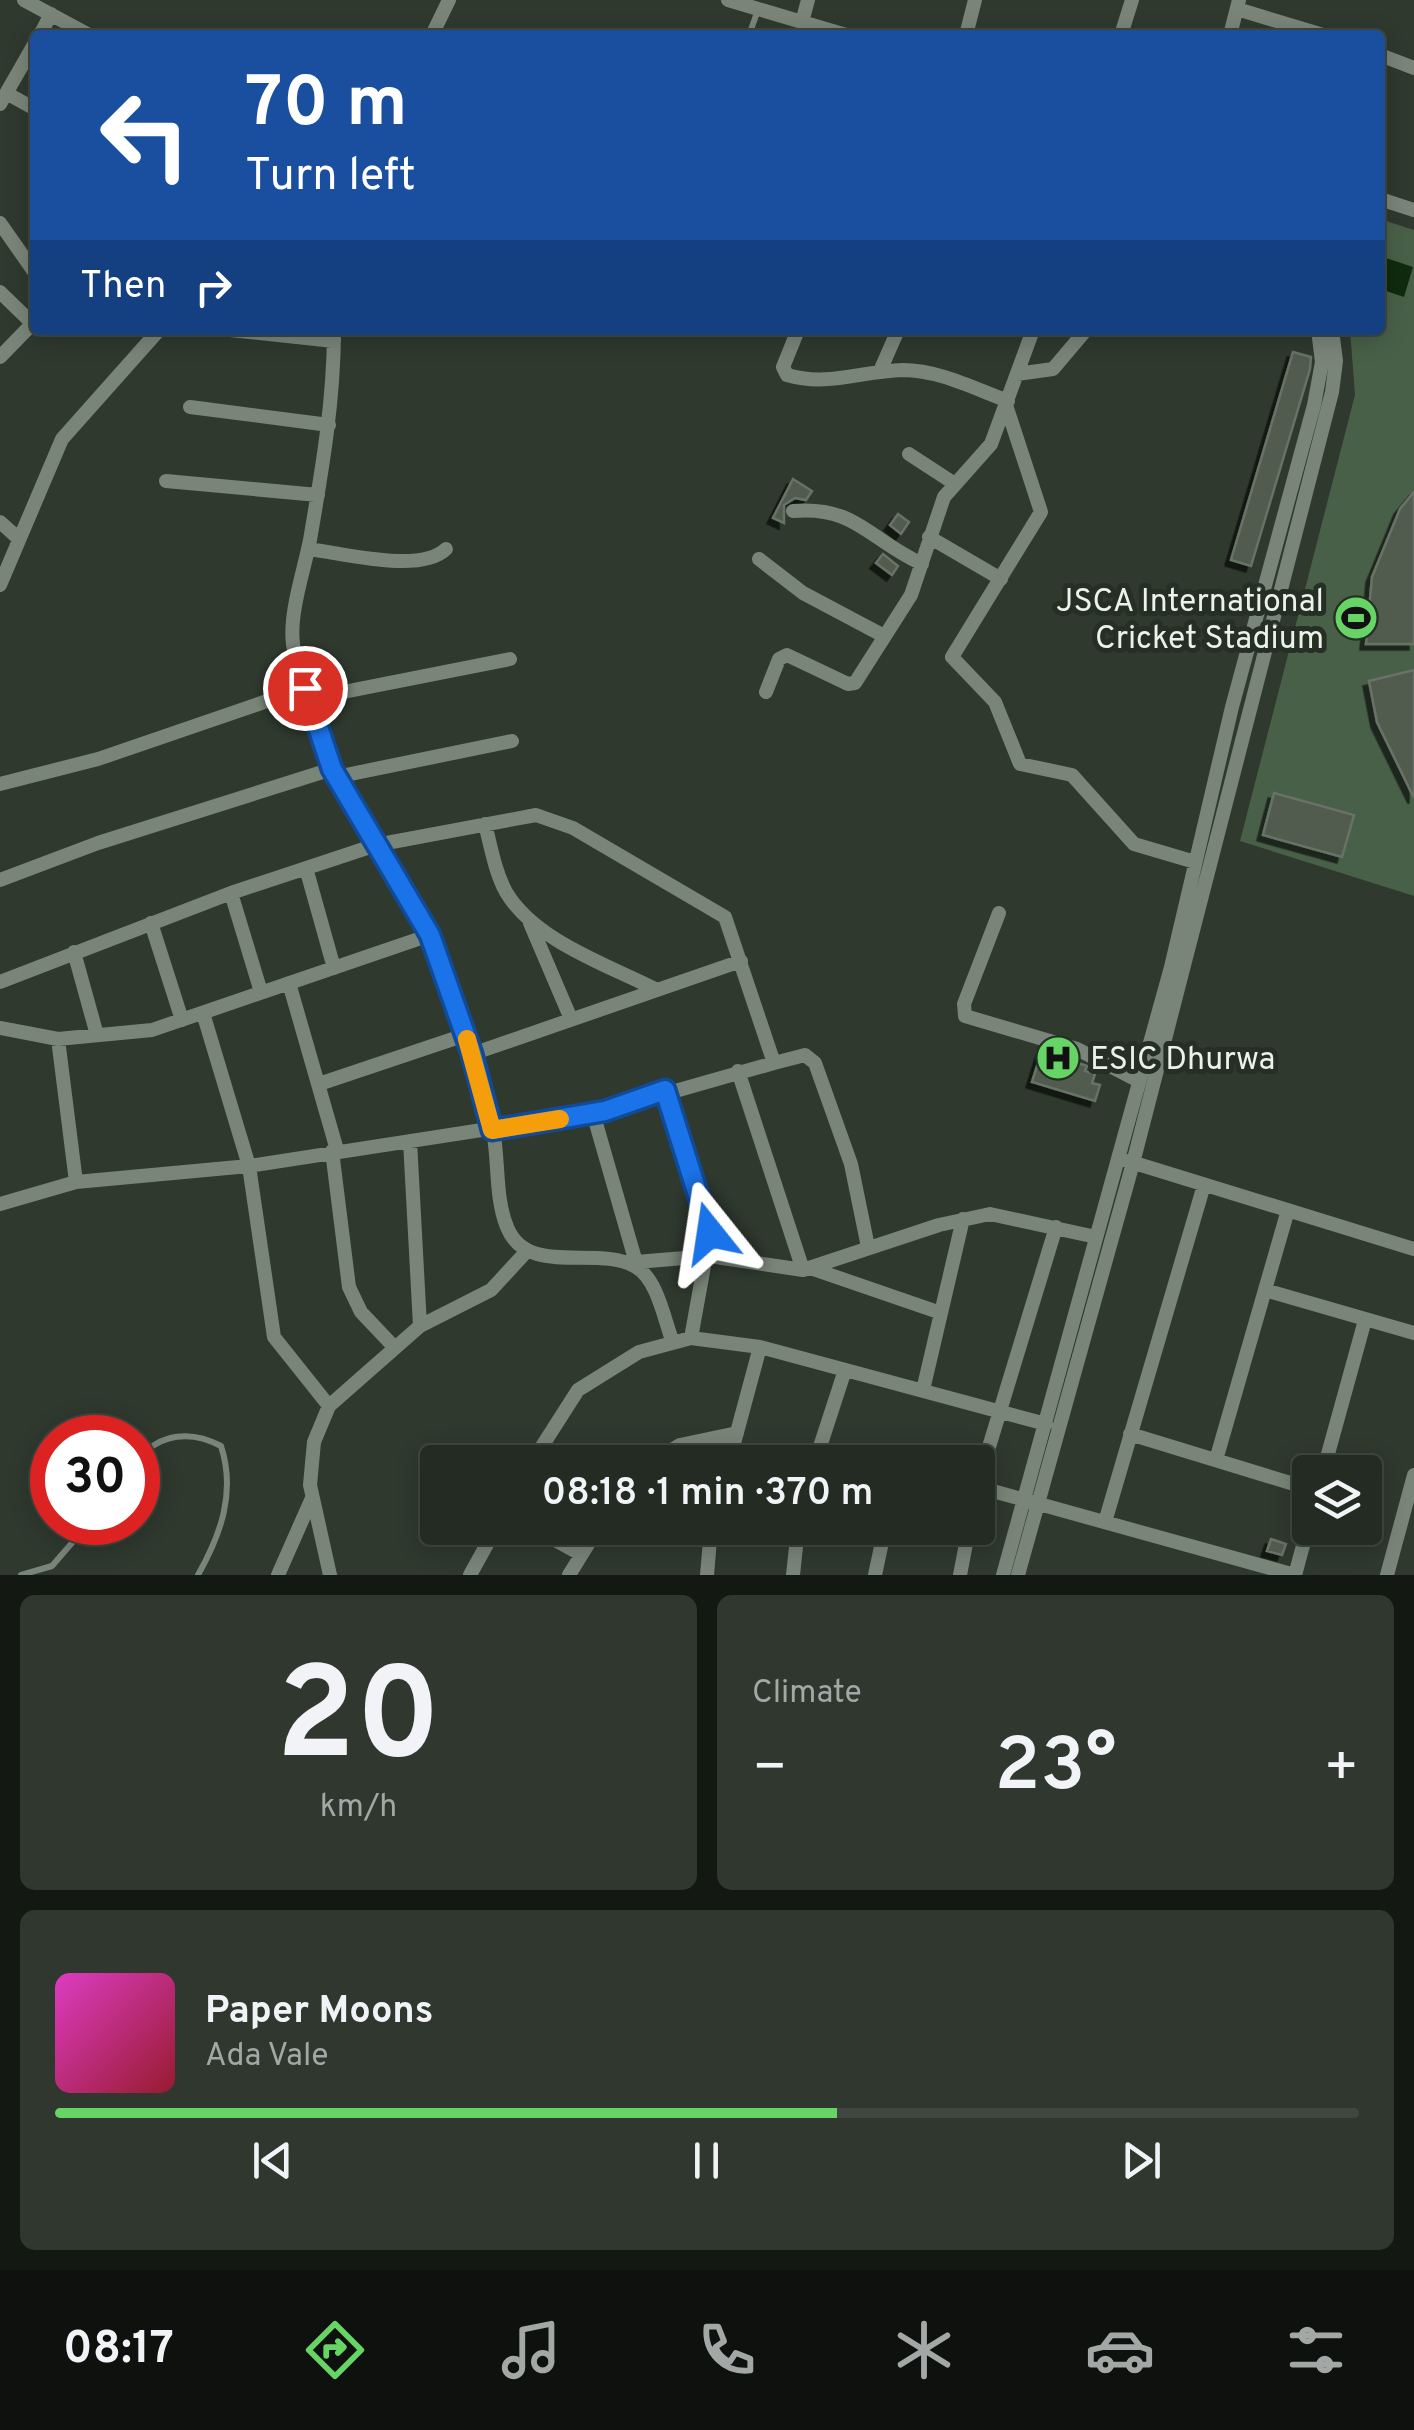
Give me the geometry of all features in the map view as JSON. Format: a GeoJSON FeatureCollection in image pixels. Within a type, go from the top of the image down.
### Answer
{"type":"FeatureCollection","features":[{"type":"Feature","properties":{"kind":"street"},"geometry":{"type":"LineString","coordinates":[[24,0],[81,30]]}},
{"type":"Feature","properties":{"kind":"street"},"geometry":{"type":"LineString","coordinates":[[435,30],[450,0]]}},
{"type":"Feature","properties":{"kind":"street"},"geometry":{"type":"LineString","coordinates":[[728,0],[829,30]]}},
{"type":"Feature","properties":{"kind":"street"},"geometry":{"type":"LineString","coordinates":[[802,22],[808,0]]}},
{"type":"Feature","properties":{"kind":"street"},"geometry":{"type":"LineString","coordinates":[[967,30],[975,0]]}},
{"type":"Feature","properties":{"kind":"street"},"geometry":{"type":"LineString","coordinates":[[1122,30],[1132,0]]}},
{"type":"Feature","properties":{"kind":"street"},"geometry":{"type":"LineString","coordinates":[[1231,30],[1238,5],[1308,30]]}},
{"type":"Feature","properties":{"kind":"street"},"geometry":{"type":"LineString","coordinates":[[43,30],[51,14]]}},
{"type":"Feature","properties":{"kind":"street"},"geometry":{"type":"LineString","coordinates":[[30,53],[4,99],[30,107]]}},
{"type":"Feature","properties":{"kind":"street"},"geometry":{"type":"LineString","coordinates":[[1385,57],[1414,68]]}},
{"type":"Feature","properties":{"kind":"street"},"geometry":{"type":"LineString","coordinates":[[1385,201],[1414,210]]}},
{"type":"Feature","properties":{"kind":"street"},"geometry":{"type":"LineString","coordinates":[[0,223],[30,266]]}},
{"type":"Feature","properties":{"kind":"street"},"geometry":{"type":"LineString","coordinates":[[0,292],[30,318]]}},
{"type":"Feature","properties":{"kind":"street"},"geometry":{"type":"LineString","coordinates":[[0,357],[30,326]]}},
{"type":"Feature","properties":{"kind":"street"},"geometry":{"type":"LineString","coordinates":[[0,585],[62,439],[154,335]]}},
{"type":"Feature","properties":{"kind":"street"},"geometry":{"type":"LineString","coordinates":[[796,335],[783,367],[787,375],[826,382],[880,372],[930,373],[1007,403]]}},
{"type":"Feature","properties":{"kind":"street"},"geometry":{"type":"LineString","coordinates":[[880,372],[896,335]]}},
{"type":"Feature","properties":{"kind":"street"},"geometry":{"type":"LineString","coordinates":[[766,692],[780,659],[787,655],[853,685],[906,606],[940,504],[992,444],[1031,335]]}},
{"type":"Feature","properties":{"kind":"street"},"geometry":{"type":"LineString","coordinates":[[1017,374],[1052,369],[1082,335]]}},
{"type":"Feature","properties":{"kind":"street"},"geometry":{"type":"LineString","coordinates":[[1003,1575],[1096,1237],[1125,1160],[1139,1080],[1232,707],[1314,405],[1322,362],[1319,335]]}},
{"type":"Feature","properties":{"kind":"street"},"geometry":{"type":"LineString","coordinates":[[1018,1575],[1125,1160],[1332,392],[1336,361],[1333,335]]}},
{"type":"Feature","properties":{"kind":"street"},"geometry":{"type":"LineString","coordinates":[[334,336],[328,425],[292,641],[334,773],[430,935],[472,1054],[492,1130],[506,1225],[527,1251],[553,1258],[592,1255],[636,1264],[709,1256],[806,1269],[941,1313]]}},
{"type":"Feature","properties":{"kind":"street"},"geometry":{"type":"LineString","coordinates":[[1007,403],[1042,507],[1001,579],[951,654],[995,702],[1020,764],[1072,776],[1134,844],[1196,862]]}},
{"type":"Feature","properties":{"kind":"street"},"geometry":{"type":"LineString","coordinates":[[190,407],[328,425]]}},
{"type":"Feature","properties":{"kind":"street"},"geometry":{"type":"LineString","coordinates":[[909,454],[954,484]]}},
{"type":"Feature","properties":{"kind":"street"},"geometry":{"type":"LineString","coordinates":[[166,481],[318,495]]}},
{"type":"Feature","properties":{"kind":"street"},"geometry":{"type":"LineString","coordinates":[[793,512],[838,512],[884,546],[922,564]]}},
{"type":"Feature","properties":{"kind":"street"},"geometry":{"type":"LineString","coordinates":[[0,522],[18,538]]}},
{"type":"Feature","properties":{"kind":"street"},"geometry":{"type":"LineString","coordinates":[[929,537],[1001,579]]}},
{"type":"Feature","properties":{"kind":"street"},"geometry":{"type":"LineString","coordinates":[[308,549],[413,562],[436,559],[446,549]]}},
{"type":"Feature","properties":{"kind":"street"},"geometry":{"type":"LineString","coordinates":[[758,559],[803,593],[884,636]]}},
{"type":"Feature","properties":{"kind":"street"},"geometry":{"type":"LineString","coordinates":[[0,784],[307,694],[510,659]]}},
{"type":"Feature","properties":{"kind":"street"},"geometry":{"type":"LineString","coordinates":[[0,880],[98,843],[334,773],[512,741]]}},
{"type":"Feature","properties":{"kind":"street"},"geometry":{"type":"LineString","coordinates":[[0,982],[231,893],[376,845],[536,815],[572,828],[726,916],[774,1062]]}},
{"type":"Feature","properties":{"kind":"street"},"geometry":{"type":"LineString","coordinates":[[486,824],[505,890],[528,918],[545,932],[657,990]]}},
{"type":"Feature","properties":{"kind":"street"},"geometry":{"type":"LineString","coordinates":[[306,868],[334,968]]}},
{"type":"Feature","properties":{"kind":"street"},"geometry":{"type":"LineString","coordinates":[[231,893],[261,992]]}},
{"type":"Feature","properties":{"kind":"street"},"geometry":{"type":"LineString","coordinates":[[999,913],[964,1004],[964,1016],[1070,1046],[1139,1080]]}},
{"type":"Feature","properties":{"kind":"street"},"geometry":{"type":"LineString","coordinates":[[528,918],[571,1020]]}},
{"type":"Feature","properties":{"kind":"street"},"geometry":{"type":"LineString","coordinates":[[151,923],[182,1020]]}},
{"type":"Feature","properties":{"kind":"street"},"geometry":{"type":"LineString","coordinates":[[0,1028],[58,1039],[152,1030],[430,935]]}},
{"type":"Feature","properties":{"kind":"street"},"geometry":{"type":"LineString","coordinates":[[74,952],[97,1036]]}},
{"type":"Feature","properties":{"kind":"street"},"geometry":{"type":"LineString","coordinates":[[472,1054],[741,961]]}},
{"type":"Feature","properties":{"kind":"street"},"geometry":{"type":"LineString","coordinates":[[289,983],[322,1083],[349,1287],[361,1312],[395,1348]]}},
{"type":"Feature","properties":{"kind":"street"},"geometry":{"type":"LineString","coordinates":[[203,1012],[249,1166],[274,1336],[329,1406]]}},
{"type":"Feature","properties":{"kind":"street"},"geometry":{"type":"LineString","coordinates":[[322,1083],[465,1035]]}},
{"type":"Feature","properties":{"kind":"street"},"geometry":{"type":"LineString","coordinates":[[58,1039],[76,1182]]}},
{"type":"Feature","properties":{"kind":"street"},"geometry":{"type":"LineString","coordinates":[[0,1204],[76,1182],[249,1166],[593,1113],[665,1090],[805,1056],[813,1059],[851,1164],[868,1248]]}},
{"type":"Feature","properties":{"kind":"street"},"geometry":{"type":"LineString","coordinates":[[738,1071],[806,1269]]}},
{"type":"Feature","properties":{"kind":"street"},"geometry":{"type":"LineString","coordinates":[[665,1090],[704,1205],[709,1256],[692,1338]]}},
{"type":"Feature","properties":{"kind":"street"},"geometry":{"type":"LineString","coordinates":[[593,1113],[636,1264],[651,1282],[672,1340]]}},
{"type":"Feature","properties":{"kind":"street"},"geometry":{"type":"LineString","coordinates":[[410,1141],[420,1326]]}},
{"type":"Feature","properties":{"kind":"street"},"geometry":{"type":"LineString","coordinates":[[1125,1160],[1414,1249]]}},
{"type":"Feature","properties":{"kind":"street"},"geometry":{"type":"LineString","coordinates":[[1104,1522],[1204,1185]]}},
{"type":"Feature","properties":{"kind":"street"},"geometry":{"type":"LineString","coordinates":[[1216,1460],[1288,1210]]}},
{"type":"Feature","properties":{"kind":"street"},"geometry":{"type":"LineString","coordinates":[[806,1269],[962,1219],[1003,1214],[1096,1237]]}},
{"type":"Feature","properties":{"kind":"street"},"geometry":{"type":"LineString","coordinates":[[923,1390],[962,1219]]}},
{"type":"Feature","properties":{"kind":"street"},"geometry":{"type":"LineString","coordinates":[[989,1445],[1056,1227]]}},
{"type":"Feature","properties":{"kind":"street"},"geometry":{"type":"LineString","coordinates":[[330,1575],[312,1498],[312,1454],[329,1406],[420,1326],[492,1290],[527,1251]]}},
{"type":"Feature","properties":{"kind":"street"},"geometry":{"type":"LineString","coordinates":[[1265,1290],[1414,1333]]}},
{"type":"Feature","properties":{"kind":"street"},"geometry":{"type":"LineString","coordinates":[[1328,1455],[1365,1320]]}},
{"type":"Feature","properties":{"kind":"street"},"geometry":{"type":"LineString","coordinates":[[543,1445],[578,1390],[638,1352],[672,1340],[692,1338],[760,1346],[1046,1424]]}},
{"type":"Feature","properties":{"kind":"street"},"geometry":{"type":"LineString","coordinates":[[734,1445],[760,1346]]}},
{"type":"Feature","properties":{"kind":"street"},"geometry":{"type":"LineString","coordinates":[[820,1445],[845,1370]]}},
{"type":"Feature","properties":{"kind":"street"},"geometry":{"type":"LineString","coordinates":[[680,1445],[737,1433]]}},
{"type":"Feature","properties":{"kind":"street"},"geometry":{"type":"LineString","coordinates":[[1130,1434],[1292,1483]]}},
{"type":"Feature","properties":{"kind":"street"},"geometry":{"type":"LineString","coordinates":[[1387,1575],[1414,1475]]}},
{"type":"Feature","properties":{"kind":"street"},"geometry":{"type":"LineString","coordinates":[[995,1490],[1295,1575],[1303,1545]]}},
{"type":"Feature","properties":{"kind":"street"},"geometry":{"type":"LineString","coordinates":[[278,1575],[312,1498]]}},
{"type":"Feature","properties":{"kind":"street"},"geometry":{"type":"LineString","coordinates":[[470,1575],[487,1545]]}},
{"type":"Feature","properties":{"kind":"street"},"geometry":{"type":"LineString","coordinates":[[564,1545],[579,1553]]}},
{"type":"Feature","properties":{"kind":"street"},"geometry":{"type":"LineString","coordinates":[[568,1575],[585,1545]]}},
{"type":"Feature","properties":{"kind":"street"},"geometry":{"type":"LineString","coordinates":[[707,1575],[710,1545]]}},
{"type":"Feature","properties":{"kind":"street"},"geometry":{"type":"LineString","coordinates":[[793,1575],[796,1545]]}},
{"type":"Feature","properties":{"kind":"street"},"geometry":{"type":"LineString","coordinates":[[875,1575],[881,1545]]}},
{"type":"Feature","properties":{"kind":"street"},"geometry":{"type":"LineString","coordinates":[[960,1575],[965,1545]]}},
{"type":"Feature","properties":{"kind":"lane"},"geometry":{"type":"LineString","coordinates":[[751,30],[759,9]]}},
{"type":"Feature","properties":{"kind":"lane"},"geometry":{"type":"LineString","coordinates":[[160,1444],[172,1436],[202,1436],[222,1446],[228,1468],[227,1500],[216,1542],[198,1575]]}},
{"type":"Feature","properties":{"kind":"lane"},"geometry":{"type":"LineString","coordinates":[[21,1575],[52,1566],[70,1545]]}},
{"type":"Feature","properties":{"kind":"shaded area","name":"JSCA International Cricket Stadium"},"geometry":{"type":"Polygon","coordinates":[[[1385,221],[1414,230],[1414,896],[1240,841],[1355,395],[1350,335],[1385,335],[1385,221]]]}},
{"type":"Feature","properties":{"kind":"shaded area"},"geometry":{"type":"Polygon","coordinates":[[[1385,258],[1413,267],[1404,297],[1385,291],[1385,258]]]}},
{"type":"Feature","properties":{"kind":"building"},"geometry":{"type":"Polygon","coordinates":[[[1293,352],[1311,357],[1310,369],[1251,566],[1231,560],[1293,352]]]}},
{"type":"Feature","properties":{"kind":"building"},"geometry":{"type":"Polygon","coordinates":[[[793,479],[812,491],[806,500],[795,498],[784,505],[784,523],[773,518],[793,479]]]}},
{"type":"Feature","properties":{"kind":"building"},"geometry":{"type":"Polygon","coordinates":[[[1414,492],[1414,644],[1366,644],[1372,577],[1400,509],[1414,492]]]}},
{"type":"Feature","properties":{"kind":"building"},"geometry":{"type":"Polygon","coordinates":[[[898,514],[909,522],[901,534],[890,525],[898,514]]]}},
{"type":"Feature","properties":{"kind":"building"},"geometry":{"type":"Polygon","coordinates":[[[883,554],[898,566],[892,575],[876,563],[883,554]]]}},
{"type":"Feature","properties":{"kind":"building"},"geometry":{"type":"Polygon","coordinates":[[[1414,670],[1414,798],[1377,722],[1369,681],[1414,670]]]}},
{"type":"Feature","properties":{"kind":"building"},"geometry":{"type":"Polygon","coordinates":[[[1274,793],[1354,815],[1342,857],[1263,835],[1274,793]]]}},
{"type":"Feature","properties":{"kind":"building"},"geometry":{"type":"Polygon","coordinates":[[[1042,1050],[1087,1066],[1085,1071],[1095,1074],[1092,1083],[1100,1085],[1095,1101],[1032,1082],[1042,1050]]]}},
{"type":"Feature","properties":{"kind":"building"},"geometry":{"type":"Polygon","coordinates":[[[1271,1539],[1286,1544],[1282,1555],[1267,1551],[1271,1539]]]}},
{"type":"Feature","properties":{"kind":"slow traffic"},"geometry":{"type":"LineString","coordinates":[[467,1039],[492,1130],[560,1119]]}},
{"type":"Feature","properties":{"kind":"place","name":"JSCA International Cricket Stadium"},"geometry":{"type":"Point","coordinates":[1356,618]}},
{"type":"Feature","properties":{"kind":"place","name":"ESIC Dhurwa"},"geometry":{"type":"Point","coordinates":[1058,1058]}},
{"type":"Feature","properties":{"kind":"route"},"geometry":{"type":"LineString","coordinates":[[305,688],[332,769],[430,935],[472,1054],[492,1130],[605,1111],[665,1090],[710,1233]]}}]}
